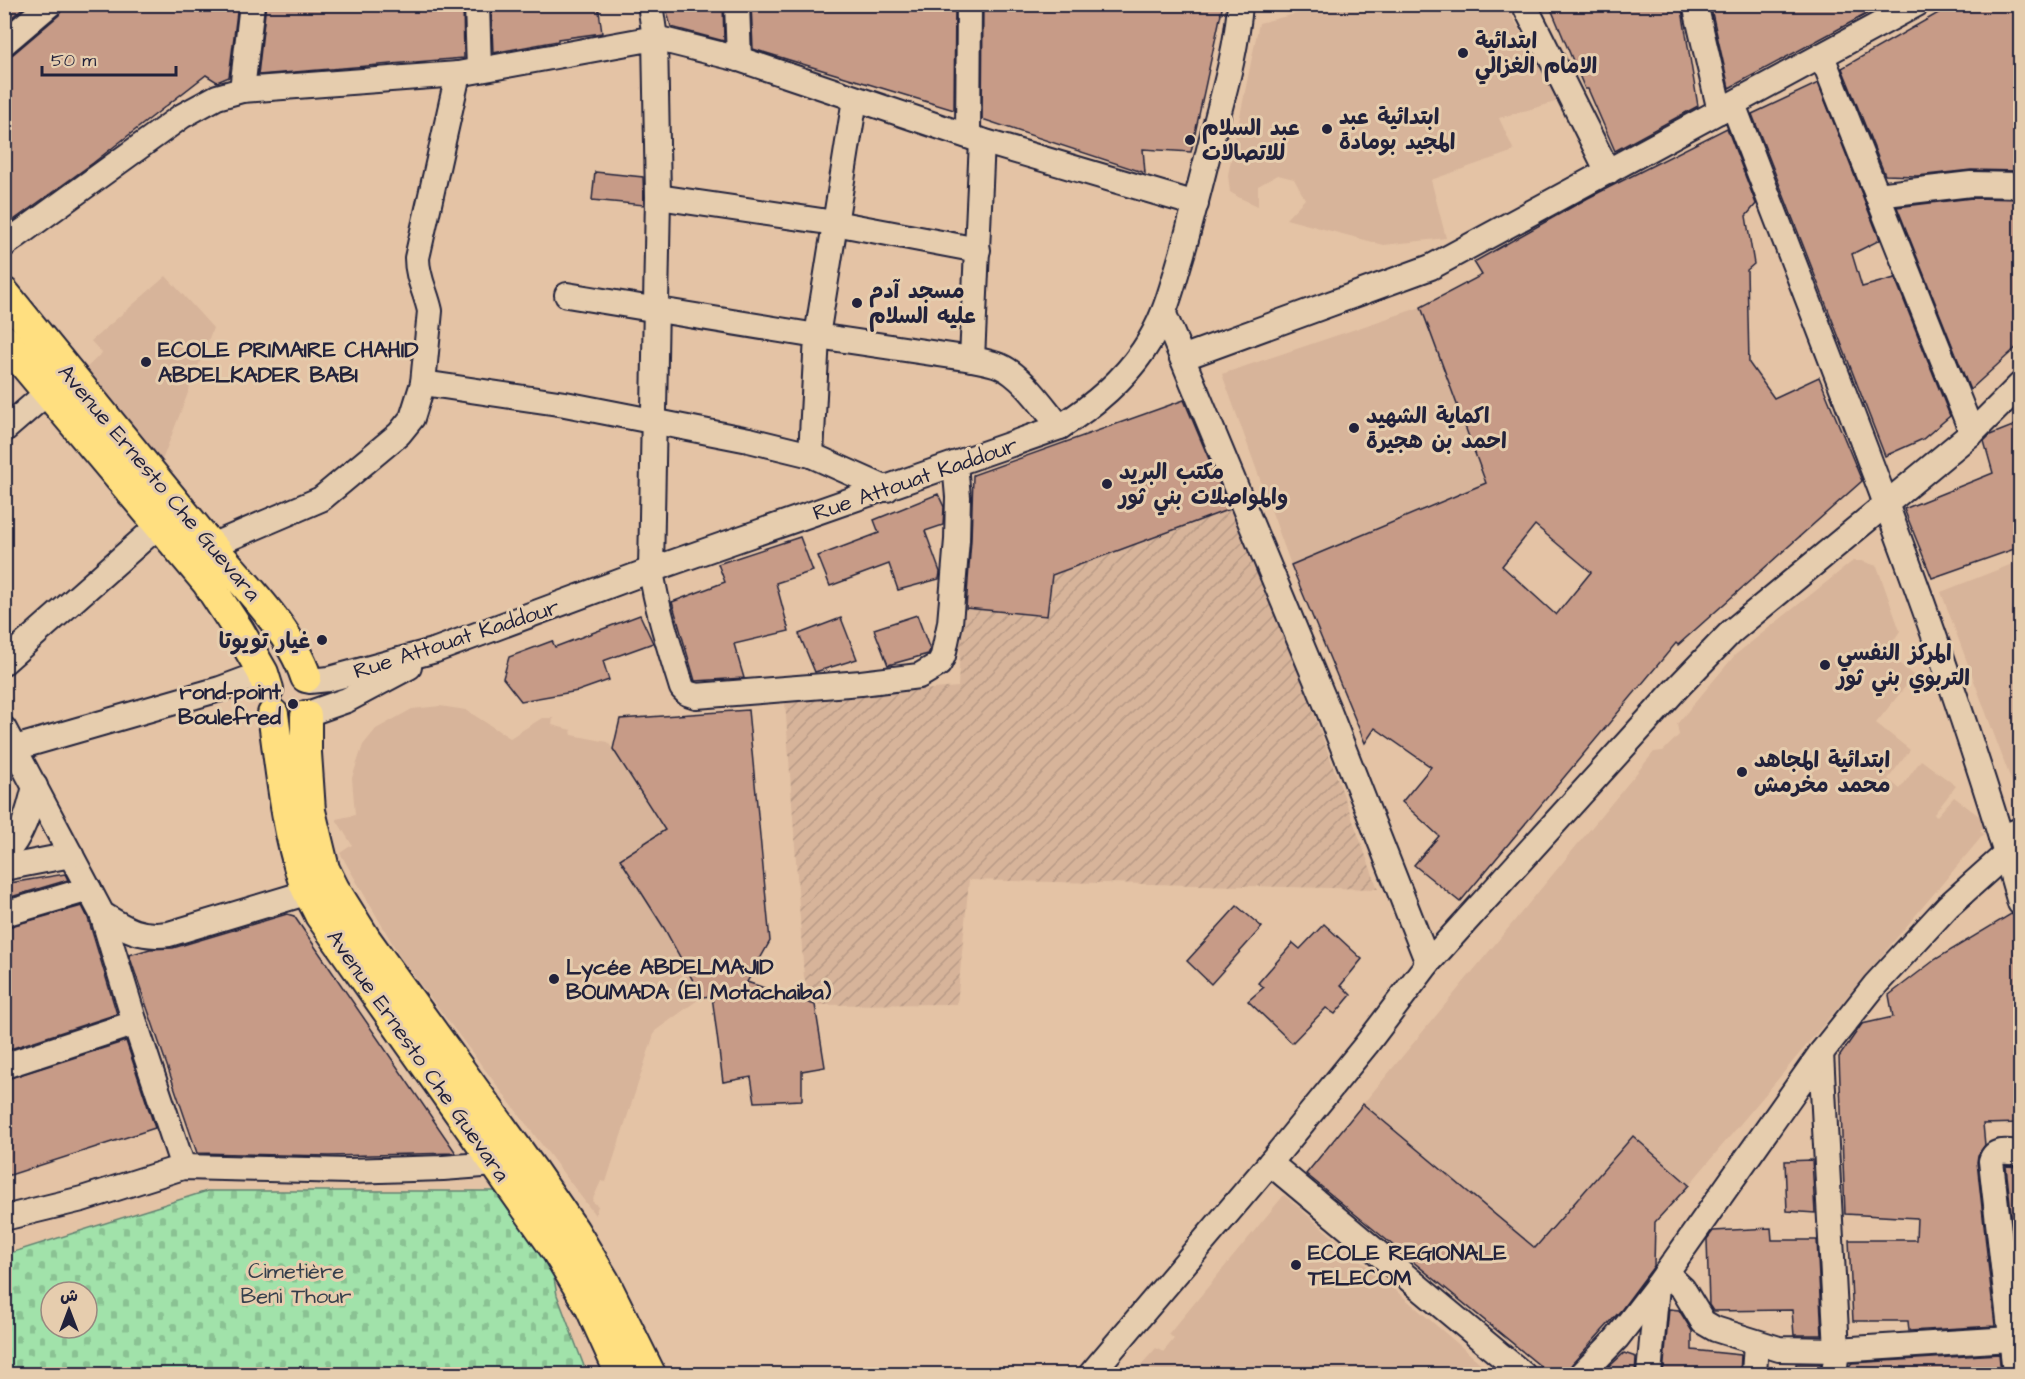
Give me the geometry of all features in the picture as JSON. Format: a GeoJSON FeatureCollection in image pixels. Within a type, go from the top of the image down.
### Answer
{"type":"FeatureCollection","features":[{"type":"Feature","properties":{"kind":"main road","name":"Avenue Ernesto Che Guevara"},"geometry":{"type":"LineString","coordinates":[[4,292],[211,546],[268,612],[312,680]]}},
{"type":"Feature","properties":{"kind":"main road","name":"Avenue Ernesto Che Guevara"},"geometry":{"type":"LineString","coordinates":[[4,340],[222,602],[268,692],[295,849],[309,892],[320,915],[508,1158],[573,1231],[604,1281],[650,1374]]}},
{"type":"Feature","properties":{"kind":"main road"},"geometry":{"type":"LineString","coordinates":[[286,673],[295,673],[312,680],[315,697],[308,714],[296,721],[287,722],[268,692],[273,680],[286,673]]}},
{"type":"Feature","properties":{"kind":"main road","name":"Avenue Ernesto Che Guevara"},"geometry":{"type":"LineString","coordinates":[[308,714],[306,753],[310,811],[324,869],[345,908],[508,1158],[576,1281],[621,1374]]}},
{"type":"Feature","properties":{"kind":"street"},"geometry":{"type":"LineString","coordinates":[[4,43],[50,4]]}},
{"type":"Feature","properties":{"kind":"street"},"geometry":{"type":"LineString","coordinates":[[242,90],[252,4]]}},
{"type":"Feature","properties":{"kind":"street"},"geometry":{"type":"LineString","coordinates":[[211,546],[321,499],[399,434],[412,418],[423,383],[430,311],[428,299],[419,281],[417,258],[469,72],[477,4]]}},
{"type":"Feature","properties":{"kind":"street"},"geometry":{"type":"LineString","coordinates":[[651,4],[655,38],[658,197],[651,570],[654,591],[682,688],[687,693],[696,696],[861,683],[919,676],[939,664],[950,623],[957,529],[958,497],[955,464]]}},
{"type":"Feature","properties":{"kind":"street"},"geometry":{"type":"LineString","coordinates":[[737,4],[739,59]]}},
{"type":"Feature","properties":{"kind":"street"},"geometry":{"type":"LineString","coordinates":[[969,4],[978,250],[972,359]]}},
{"type":"Feature","properties":{"kind":"street","name":"Rue Attouat Kaddour"},"geometry":{"type":"LineString","coordinates":[[312,680],[436,650],[651,570],[1060,427],[1084,412],[1126,374],[1144,350],[1164,314],[1196,204],[1226,82],[1240,4]]}},
{"type":"Feature","properties":{"kind":"street"},"geometry":{"type":"LineString","coordinates":[[1524,4],[1608,172]]}},
{"type":"Feature","properties":{"kind":"street"},"geometry":{"type":"LineString","coordinates":[[1695,4],[1727,107],[1886,504],[1980,767],[2009,840],[2020,903]]}},
{"type":"Feature","properties":{"kind":"street"},"geometry":{"type":"LineString","coordinates":[[1182,358],[1431,267],[1917,4]]}},
{"type":"Feature","properties":{"kind":"street"},"geometry":{"type":"LineString","coordinates":[[4,245],[182,116],[217,97],[242,90],[469,72],[655,38],[739,59],[975,138],[1196,204]]}},
{"type":"Feature","properties":{"kind":"street"},"geometry":{"type":"LineString","coordinates":[[1822,56],[1972,433]]}},
{"type":"Feature","properties":{"kind":"street"},"geometry":{"type":"LineString","coordinates":[[811,455],[817,336],[855,99]]}},
{"type":"Feature","properties":{"kind":"street"},"geometry":{"type":"LineString","coordinates":[[1877,195],[1971,184],[2020,185]]}},
{"type":"Feature","properties":{"kind":"street"},"geometry":{"type":"LineString","coordinates":[[658,197],[835,223],[978,250]]}},
{"type":"Feature","properties":{"kind":"street"},"geometry":{"type":"LineString","coordinates":[[567,295],[990,362],[1011,373],[1060,427]]}},
{"type":"Feature","properties":{"kind":"street"},"geometry":{"type":"LineString","coordinates":[[1164,314],[1328,709],[1428,963]]}},
{"type":"Feature","properties":{"kind":"street"},"geometry":{"type":"LineString","coordinates":[[423,383],[566,404],[811,455],[887,489]]}},
{"type":"Feature","properties":{"kind":"street"},"geometry":{"type":"LineString","coordinates":[[1091,1374],[1270,1163],[1366,1045],[1428,963],[1641,727],[1731,632],[1972,433],[2020,385]]}},
{"type":"Feature","properties":{"kind":"street"},"geometry":{"type":"LineString","coordinates":[[4,430],[48,392]]}},
{"type":"Feature","properties":{"kind":"street"},"geometry":{"type":"LineString","coordinates":[[4,662],[159,525]]}},
{"type":"Feature","properties":{"kind":"street"},"geometry":{"type":"LineString","coordinates":[[308,714],[336,705],[368,690],[436,650]]}},
{"type":"Feature","properties":{"kind":"street"},"geometry":{"type":"LineString","coordinates":[[183,1167],[95,900],[10,738],[220,689],[268,692]]}},
{"type":"Feature","properties":{"kind":"street"},"geometry":{"type":"LineString","coordinates":[[4,855],[21,833],[35,786]]}},
{"type":"Feature","properties":{"kind":"street"},"geometry":{"type":"LineString","coordinates":[[1582,1374],[1617,1338],[1821,1053],[1875,985],[2009,840]]}},
{"type":"Feature","properties":{"kind":"street"},"geometry":{"type":"LineString","coordinates":[[4,868],[71,855]]}},
{"type":"Feature","properties":{"kind":"street"},"geometry":{"type":"LineString","coordinates":[[95,900],[127,930],[153,936],[169,934],[309,892]]}},
{"type":"Feature","properties":{"kind":"street"},"geometry":{"type":"LineString","coordinates":[[4,914],[95,900]]}},
{"type":"Feature","properties":{"kind":"street"},"geometry":{"type":"LineString","coordinates":[[4,1066],[135,1023]]}},
{"type":"Feature","properties":{"kind":"street"},"geometry":{"type":"LineString","coordinates":[[1821,1053],[1837,1350],[1834,1374]]}},
{"type":"Feature","properties":{"kind":"street"},"geometry":{"type":"LineString","coordinates":[[2017,1373],[2011,1339],[1991,1161],[1998,1152],[2020,1153]]}},
{"type":"Feature","properties":{"kind":"street"},"geometry":{"type":"LineString","coordinates":[[4,1218],[82,1199],[183,1167],[349,1171],[443,1168],[508,1158]]}},
{"type":"Feature","properties":{"kind":"street"},"geometry":{"type":"LineString","coordinates":[[1270,1163],[1511,1371]]}},
{"type":"Feature","properties":{"kind":"street"},"geometry":{"type":"LineString","coordinates":[[1661,1279],[1683,1289],[1703,1322],[1715,1329],[1756,1344],[1779,1349],[1837,1350],[2011,1339]]}},
{"type":"Feature","properties":{"kind":"street"},"geometry":{"type":"LineString","coordinates":[[1649,1374],[1661,1279]]}},
{"type":"Feature","properties":{"kind":"street"},"geometry":{"type":"LineString","coordinates":[[1754,1374],[1756,1344]]}},
{"type":"Feature","properties":{"kind":"shaded area","name":"ابتدائية عبد المجيد بومادة"},"geometry":{"type":"Polygon","coordinates":[[[1331,5],[1506,5],[1559,101],[1499,118],[1514,151],[1431,180],[1446,238],[1384,245],[1286,219],[1305,199],[1294,179],[1278,175],[1258,186],[1258,206],[1230,192],[1228,175],[1259,23],[1331,5]]]}},
{"type":"Feature","properties":{"kind":"shaded area","name":"ECOLE PRIMAIRE CHAHID ABDELKADER BABI"},"geometry":{"type":"Polygon","coordinates":[[[166,276],[213,328],[161,463],[82,372],[102,353],[91,341],[166,276]]]}},
{"type":"Feature","properties":{"kind":"shaded area","name":"اكماية الشهيد احمد بن هجيرة"},"geometry":{"type":"Polygon","coordinates":[[[1421,307],[1486,483],[1291,565],[1222,374],[1421,307]]]}},
{"type":"Feature","properties":{"kind":"shaded area"},"geometry":{"type":"Polygon","coordinates":[[[1233,508],[1297,668],[1378,889],[969,880],[957,1004],[815,1005],[804,977],[785,701],[958,687],[962,608],[1047,616],[1052,575],[1233,508]]]}},
{"type":"Feature","properties":{"kind":"shaded area"},"geometry":{"type":"Polygon","coordinates":[[[1853,561],[1862,561],[1877,566],[1900,631],[1886,652],[1914,676],[1876,723],[1910,750],[1888,779],[1900,789],[1921,760],[1956,786],[1934,814],[1936,817],[1954,797],[1987,822],[1980,831],[1984,834],[1689,1185],[1633,1137],[1535,1248],[1363,1104],[1654,752],[1663,751],[1679,735],[1677,724],[1735,655],[1853,561]]]}},
{"type":"Feature","properties":{"kind":"shaded area"},"geometry":{"type":"Polygon","coordinates":[[[2020,561],[2020,804],[1941,592],[2020,561]]]}},
{"type":"Feature","properties":{"kind":"shaded area","name":"Lycée ABDELMAJID BOUMADA (El Motachaiba)"},"geometry":{"type":"Polygon","coordinates":[[[440,706],[466,710],[510,738],[542,718],[553,718],[552,725],[571,730],[572,735],[608,742],[665,830],[620,860],[664,928],[702,997],[655,1031],[606,1182],[601,1181],[592,1201],[598,1206],[595,1215],[402,960],[340,853],[352,845],[336,819],[355,815],[352,778],[363,745],[376,729],[412,709],[440,706]]]}},
{"type":"Feature","properties":{"kind":"shaded area","name":"ECOLE REGIONALE TELECOM"},"geometry":{"type":"Polygon","coordinates":[[[1284,1195],[1492,1373],[1133,1374],[1156,1348],[1163,1352],[1174,1339],[1169,1334],[1284,1195]]]}},
{"type":"Feature","properties":{"kind":"green space","name":"Cimetière Beni Thour"},"geometry":{"type":"Polygon","coordinates":[[[207,1191],[498,1191],[553,1273],[557,1295],[587,1374],[5,1374],[4,1255],[207,1191]]]}},
{"type":"Feature","properties":{"kind":"building"},"geometry":{"type":"Polygon","coordinates":[[[4,4],[27,4],[4,24],[4,4]]]}},
{"type":"Feature","properties":{"kind":"building"},"geometry":{"type":"Polygon","coordinates":[[[64,4],[238,4],[229,77],[217,82],[206,75],[93,163],[4,227],[4,57],[13,54],[59,15],[64,4]]]}},
{"type":"Feature","properties":{"kind":"building"},"geometry":{"type":"Polygon","coordinates":[[[266,4],[463,4],[464,58],[258,75],[266,4]]]}},
{"type":"Feature","properties":{"kind":"building"},"geometry":{"type":"Polygon","coordinates":[[[491,4],[598,4],[602,33],[558,39],[558,41],[493,53],[491,4]]]}},
{"type":"Feature","properties":{"kind":"building"},"geometry":{"type":"Polygon","coordinates":[[[665,4],[723,4],[724,41],[671,27],[665,4]]]}},
{"type":"Feature","properties":{"kind":"building"},"geometry":{"type":"Polygon","coordinates":[[[751,4],[955,4],[954,110],[753,49],[751,4]]]}},
{"type":"Feature","properties":{"kind":"building"},"geometry":{"type":"Polygon","coordinates":[[[983,4],[1223,4],[1191,152],[1143,149],[1145,173],[982,119],[983,4]]]}},
{"type":"Feature","properties":{"kind":"building"},"geometry":{"type":"Polygon","coordinates":[[[1549,4],[1681,4],[1698,106],[1615,151],[1588,89],[1585,89],[1549,4]]]}},
{"type":"Feature","properties":{"kind":"building"},"geometry":{"type":"Polygon","coordinates":[[[1710,4],[1885,4],[1729,88],[1710,4]]]}},
{"type":"Feature","properties":{"kind":"building"},"geometry":{"type":"Polygon","coordinates":[[[1954,4],[2020,4],[2020,171],[1971,170],[1917,176],[1885,175],[1842,68],[1954,4]]]}},
{"type":"Feature","properties":{"kind":"building"},"geometry":{"type":"Polygon","coordinates":[[[1818,83],[1880,240],[1852,254],[1862,287],[1895,278],[1950,416],[1923,439],[1885,456],[1752,114],[1818,83]]]}},
{"type":"Feature","properties":{"kind":"building"},"geometry":{"type":"Polygon","coordinates":[[[1727,128],[1756,204],[1746,216],[1754,264],[1747,270],[1749,363],[1774,398],[1819,377],[1862,481],[1678,645],[1676,643],[1460,902],[1414,865],[1439,836],[1402,802],[1431,767],[1375,728],[1365,743],[1291,565],[1486,483],[1421,307],[1482,275],[1474,262],[1588,198],[1727,128]],[[1535,525],[1502,566],[1556,615],[1591,572],[1535,525]]]}},
{"type":"Feature","properties":{"kind":"building"},"geometry":{"type":"Polygon","coordinates":[[[595,172],[643,177],[644,205],[592,200],[595,172]]]}},
{"type":"Feature","properties":{"kind":"building"},"geometry":{"type":"Polygon","coordinates":[[[1972,198],[2020,199],[2020,344],[1970,390],[1897,207],[1972,198]]]}},
{"type":"Feature","properties":{"kind":"building"},"geometry":{"type":"Polygon","coordinates":[[[1184,400],[1230,509],[1052,575],[1047,616],[966,608],[973,475],[1184,400]]]}},
{"type":"Feature","properties":{"kind":"building"},"geometry":{"type":"Polygon","coordinates":[[[2020,423],[2020,547],[1932,578],[1904,509],[1993,473],[1984,441],[1990,435],[2020,423]]]}},
{"type":"Feature","properties":{"kind":"building"},"geometry":{"type":"Polygon","coordinates":[[[938,494],[944,507],[943,525],[925,531],[940,572],[939,579],[898,590],[889,564],[830,586],[818,556],[879,533],[874,520],[938,494]]]}},
{"type":"Feature","properties":{"kind":"building"},"geometry":{"type":"Polygon","coordinates":[[[800,537],[813,571],[776,583],[789,631],[734,644],[744,678],[695,681],[672,602],[725,582],[718,564],[800,537]]]}},
{"type":"Feature","properties":{"kind":"building"},"geometry":{"type":"Polygon","coordinates":[[[640,615],[653,643],[603,661],[609,680],[578,691],[521,701],[503,678],[509,657],[552,641],[555,647],[640,615]]]}},
{"type":"Feature","properties":{"kind":"building"},"geometry":{"type":"Polygon","coordinates":[[[917,615],[930,650],[928,654],[888,665],[874,629],[917,615]]]}},
{"type":"Feature","properties":{"kind":"building"},"geometry":{"type":"Polygon","coordinates":[[[841,618],[857,659],[815,672],[799,634],[841,618]]]}},
{"type":"Feature","properties":{"kind":"building"},"geometry":{"type":"Polygon","coordinates":[[[748,710],[770,941],[747,982],[815,1005],[825,1067],[802,1071],[802,1100],[755,1102],[751,1077],[723,1082],[712,996],[702,997],[664,928],[620,859],[665,830],[613,749],[620,719],[748,710]]]}},
{"type":"Feature","properties":{"kind":"building"},"geometry":{"type":"Polygon","coordinates":[[[65,874],[68,880],[4,899],[4,884],[65,874]]]}},
{"type":"Feature","properties":{"kind":"building"},"geometry":{"type":"Polygon","coordinates":[[[82,906],[88,918],[117,1014],[4,1051],[4,928],[82,906]]]}},
{"type":"Feature","properties":{"kind":"building"},"geometry":{"type":"Polygon","coordinates":[[[1237,906],[1262,927],[1211,984],[1187,961],[1237,906]]]}},
{"type":"Feature","properties":{"kind":"building"},"geometry":{"type":"Polygon","coordinates":[[[287,914],[294,916],[456,1153],[329,1156],[197,1153],[129,955],[150,949],[173,948],[287,914]]]}},
{"type":"Feature","properties":{"kind":"building"},"geometry":{"type":"Polygon","coordinates":[[[2011,914],[2015,916],[2020,943],[2020,1123],[1983,1124],[1985,1145],[1978,1155],[1977,1162],[1995,1326],[1909,1331],[1908,1321],[1853,1321],[1849,1240],[1916,1240],[1917,1218],[1845,1214],[1839,1057],[1862,1024],[1893,1017],[1889,995],[1936,959],[2011,914]]]}},
{"type":"Feature","properties":{"kind":"building"},"geometry":{"type":"Polygon","coordinates":[[[1324,924],[1362,959],[1341,985],[1351,995],[1335,1014],[1326,1008],[1292,1043],[1248,1001],[1264,987],[1258,983],[1293,943],[1300,949],[1324,924]]]}},
{"type":"Feature","properties":{"kind":"building"},"geometry":{"type":"Polygon","coordinates":[[[126,1041],[155,1128],[4,1177],[4,1080],[126,1041]]]}},
{"type":"Feature","properties":{"kind":"building"},"geometry":{"type":"Polygon","coordinates":[[[1363,1104],[1535,1248],[1633,1136],[1689,1185],[1655,1222],[1654,1266],[1622,1309],[1567,1372],[1550,1374],[1306,1174],[1363,1104]]]}},
{"type":"Feature","properties":{"kind":"building"},"geometry":{"type":"Polygon","coordinates":[[[1812,1160],[1815,1213],[1787,1211],[1785,1161],[1812,1160]]]}},
{"type":"Feature","properties":{"kind":"building"},"geometry":{"type":"Polygon","coordinates":[[[2006,1166],[2020,1167],[2020,1294],[2006,1166]]]}},
{"type":"Feature","properties":{"kind":"building"},"geometry":{"type":"Polygon","coordinates":[[[1771,1228],[1772,1240],[1817,1240],[1822,1335],[1794,1335],[1792,1310],[1713,1311],[1709,1305],[1707,1239],[1713,1231],[1771,1228]]]}},
{"type":"Feature","properties":{"kind":"building"},"geometry":{"type":"Polygon","coordinates":[[[1669,1309],[1679,1310],[1692,1331],[1692,1350],[1741,1355],[1740,1374],[1663,1374],[1669,1309]]]}},
{"type":"Feature","properties":{"kind":"building"},"geometry":{"type":"Polygon","coordinates":[[[1624,1353],[1636,1357],[1635,1374],[1601,1374],[1624,1353]]]}},
{"type":"Feature","properties":{"kind":"building"},"geometry":{"type":"Polygon","coordinates":[[[1999,1354],[2001,1374],[1848,1374],[1852,1363],[1999,1354]]]}},
{"type":"Feature","properties":{"kind":"building"},"geometry":{"type":"Polygon","coordinates":[[[1796,1364],[1821,1364],[1820,1374],[1796,1374],[1796,1364]]]}},
{"type":"Feature","properties":{"kind":"place","name":"ابتدائية الامام الغزالي"},"geometry":{"type":"Point","coordinates":[1463,53]}},
{"type":"Feature","properties":{"kind":"place","name":"ابتدائية عبد المجيد بومادة"},"geometry":{"type":"Point","coordinates":[1327,129]}},
{"type":"Feature","properties":{"kind":"place","name":"عبد السلام للاتصالات"},"geometry":{"type":"Point","coordinates":[1190,140]}},
{"type":"Feature","properties":{"kind":"place","name":"مسجد آدم عليه السلام"},"geometry":{"type":"Point","coordinates":[857,303]}},
{"type":"Feature","properties":{"kind":"place","name":"ECOLE PRIMAIRE CHAHID ABDELKADER BABI"},"geometry":{"type":"Point","coordinates":[146,362]}},
{"type":"Feature","properties":{"kind":"place","name":"اكماية الشهيد احمد بن هجيرة"},"geometry":{"type":"Point","coordinates":[1354,428]}},
{"type":"Feature","properties":{"kind":"place","name":"مكتب البريد والمواصلات بني ثور"},"geometry":{"type":"Point","coordinates":[1107,484]}},
{"type":"Feature","properties":{"kind":"place","name":"غيار تويوتا"},"geometry":{"type":"Point","coordinates":[322,640]}},
{"type":"Feature","properties":{"kind":"place","name":"المركز النفسي التربوي بني ثور"},"geometry":{"type":"Point","coordinates":[1825,665]}},
{"type":"Feature","properties":{"kind":"place","name":"rond-point Boulefred"},"geometry":{"type":"Point","coordinates":[293,704]}},
{"type":"Feature","properties":{"kind":"place","name":"ابتدائية المجاهد محمد مخرمش"},"geometry":{"type":"Point","coordinates":[1742,772]}},
{"type":"Feature","properties":{"kind":"place","name":"Lycée ABDELMAJID BOUMADA (El Motachaiba)"},"geometry":{"type":"Point","coordinates":[554,979]}},
{"type":"Feature","properties":{"kind":"place","name":"ECOLE REGIONALE TELECOM"},"geometry":{"type":"Point","coordinates":[1296,1265]}}]}
